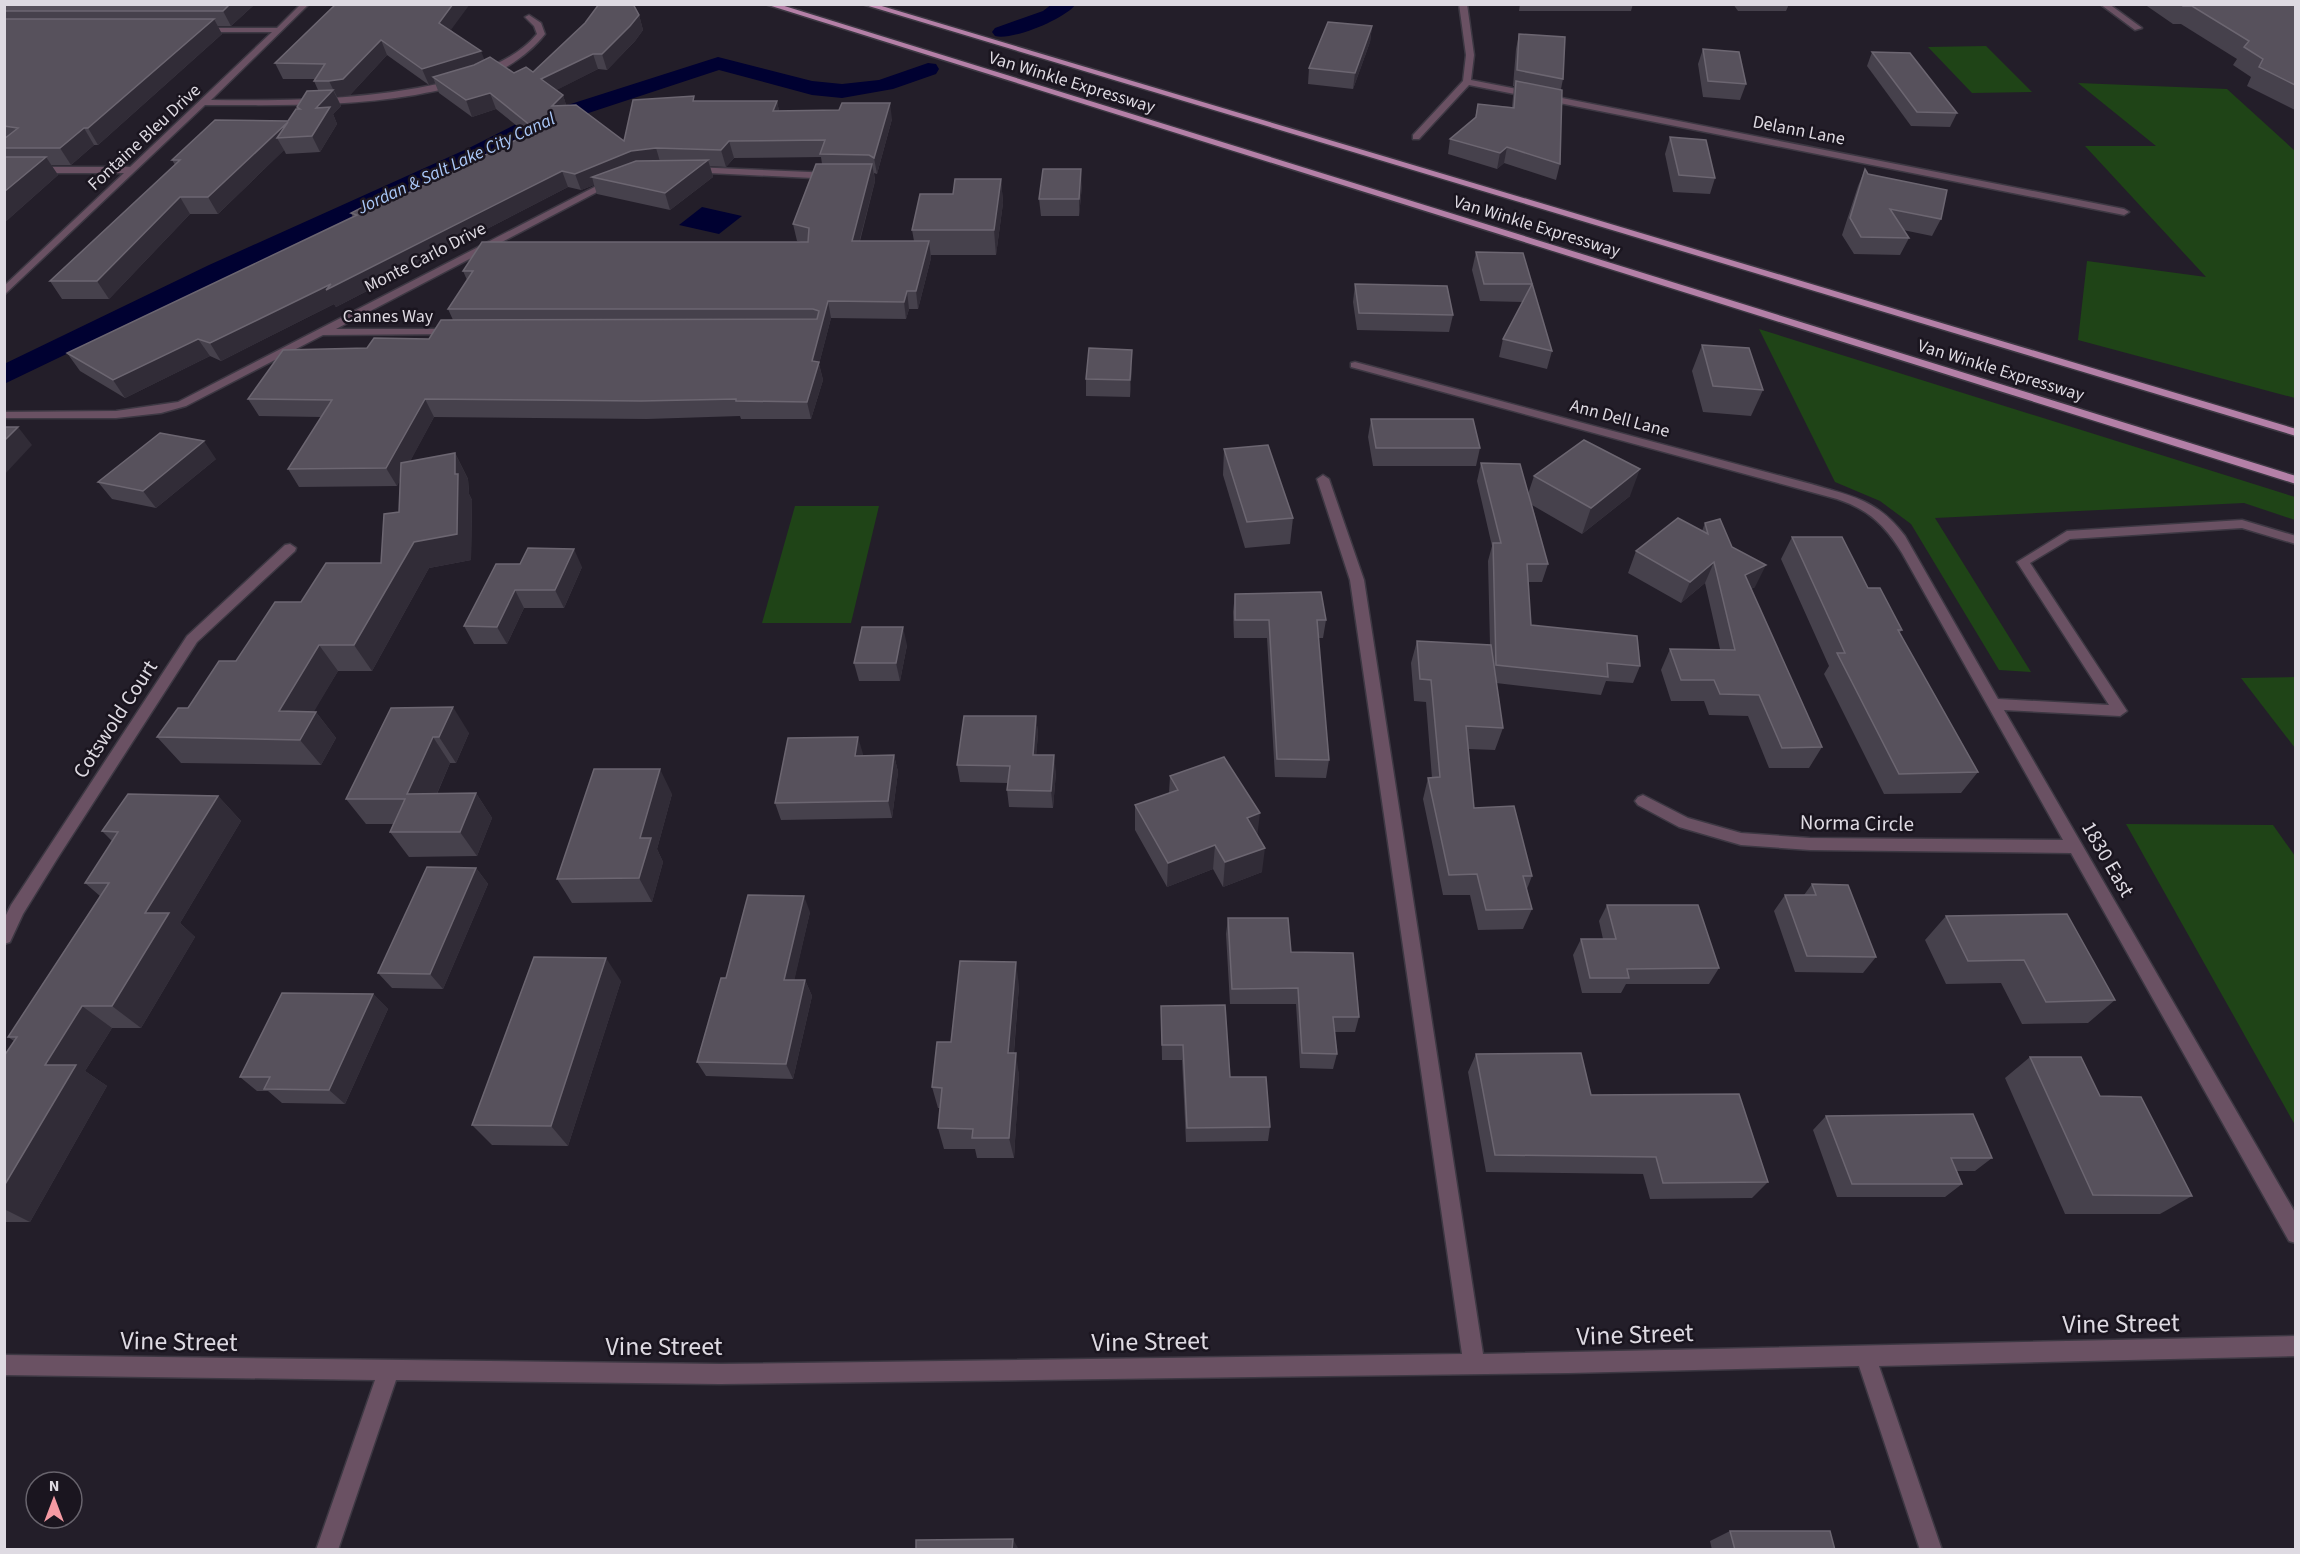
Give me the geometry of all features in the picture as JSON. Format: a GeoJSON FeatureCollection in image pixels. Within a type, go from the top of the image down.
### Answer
{"type":"FeatureCollection","features":[{"type":"Feature","properties":{"kind":"main road","name":"Van Winkle Expressway"},"geometry":{"type":"LineString","coordinates":[[768,4],[2295,480]]}},
{"type":"Feature","properties":{"kind":"main road","name":"Van Winkle Expressway"},"geometry":{"type":"LineString","coordinates":[[865,4],[2295,433]]}},
{"type":"Feature","properties":{"kind":"street","name":"Fontaine Bleu Drive"},"geometry":{"type":"LineString","coordinates":[[4,292],[306,4]]}},
{"type":"Feature","properties":{"kind":"street"},"geometry":{"type":"LineString","coordinates":[[1416,137],[1467,81],[1470,55],[1463,4]]}},
{"type":"Feature","properties":{"kind":"street"},"geometry":{"type":"LineString","coordinates":[[2103,4],[2138,28]]}},
{"type":"Feature","properties":{"kind":"street"},"geometry":{"type":"LineString","coordinates":[[472,77],[515,58],[532,46],[541,34],[538,25],[529,17]]}},
{"type":"Feature","properties":{"kind":"street"},"geometry":{"type":"LineString","coordinates":[[195,30],[281,30]]}},
{"type":"Feature","properties":{"kind":"street"},"geometry":{"type":"LineString","coordinates":[[205,102],[346,102],[400,96],[462,81]]}},
{"type":"Feature","properties":{"kind":"street","name":"Delann Lane"},"geometry":{"type":"LineString","coordinates":[[1467,81],[2124,212]]}},
{"type":"Feature","properties":{"kind":"street"},"geometry":{"type":"LineString","coordinates":[[682,169],[848,177]]}},
{"type":"Feature","properties":{"kind":"street"},"geometry":{"type":"LineString","coordinates":[[4,170],[133,170]]}},
{"type":"Feature","properties":{"kind":"street","name":"Monte Carlo Drive"},"geometry":{"type":"LineString","coordinates":[[4,416],[132,413],[164,410],[195,399],[319,332],[622,177]]}},
{"type":"Feature","properties":{"kind":"street","name":"Cannes Way"},"geometry":{"type":"LineString","coordinates":[[319,332],[461,332]]}},
{"type":"Feature","properties":{"kind":"street","name":"Ann Dell Lane"},"geometry":{"type":"LineString","coordinates":[[1355,364],[1807,487],[1846,498],[1874,510]]}},
{"type":"Feature","properties":{"kind":"street"},"geometry":{"type":"LineString","coordinates":[[1323,478],[1357,580],[1474,1364]]}},
{"type":"Feature","properties":{"kind":"street","name":"1830 East"},"geometry":{"type":"LineString","coordinates":[[1874,510],[1896,533],[2077,847],[2295,1234]]}},
{"type":"Feature","properties":{"kind":"street"},"geometry":{"type":"LineString","coordinates":[[1994,704],[2120,711],[2023,562],[2067,535],[2242,524],[2295,540]]}},
{"type":"Feature","properties":{"kind":"street","name":"Cotswold Court"},"geometry":{"type":"LineString","coordinates":[[4,937],[17,910],[51,854],[192,639],[290,548]]}},
{"type":"Feature","properties":{"kind":"street","name":"Norma Circle"},"geometry":{"type":"LineString","coordinates":[[1643,801],[1684,823],[1741,839],[1810,844],[2077,847]]}},
{"type":"Feature","properties":{"kind":"street","name":"Vine Street"},"geometry":{"type":"LineString","coordinates":[[4,1365],[720,1374],[1474,1364],[2295,1346]]}},
{"type":"Feature","properties":{"kind":"street"},"geometry":{"type":"LineString","coordinates":[[1865,1355],[1931,1550]]}},
{"type":"Feature","properties":{"kind":"street"},"geometry":{"type":"LineString","coordinates":[[327,1550],[389,1370]]}},
{"type":"Feature","properties":{"kind":"green space"},"geometry":{"type":"Polygon","coordinates":[[[1986,46],[2032,92],[1972,93],[1928,47],[1986,46]]]}},
{"type":"Feature","properties":{"kind":"green space"},"geometry":{"type":"Polygon","coordinates":[[[2078,83],[2227,89],[2295,151],[2295,398],[2078,340],[2087,261],[2206,277],[2085,146],[2156,146],[2078,83]]]}},
{"type":"Feature","properties":{"kind":"green space"},"geometry":{"type":"Polygon","coordinates":[[[1759,329],[2295,497],[2295,520],[2244,503],[1935,518],[2031,672],[1999,670],[1911,524],[1880,501],[1835,482],[1759,329]]]}},
{"type":"Feature","properties":{"kind":"green space"},"geometry":{"type":"Polygon","coordinates":[[[795,506],[879,506],[851,623],[762,623],[795,506]]]}},
{"type":"Feature","properties":{"kind":"green space"},"geometry":{"type":"Polygon","coordinates":[[[2296,677],[2295,748],[2241,678],[2296,677]]]}},
{"type":"Feature","properties":{"kind":"green space"},"geometry":{"type":"Polygon","coordinates":[[[2126,824],[2273,825],[2295,856],[2295,1125],[2126,824]]]}},
{"type":"Feature","properties":{"kind":"shaded area"},"geometry":{"type":"Polygon","coordinates":[[[702,207],[742,216],[719,234],[679,225],[702,207]]]}},
{"type":"Feature","properties":{"kind":"building"},"geometry":{"type":"Polygon","coordinates":[[[4,4],[230,4],[223,11],[4,11],[4,4]]]}},
{"type":"Feature","properties":{"kind":"building"},"geometry":{"type":"Polygon","coordinates":[[[336,4],[453,4],[439,23],[481,51],[422,69],[381,40],[343,79],[329,81],[314,81],[325,64],[275,63],[336,4]]]}},
{"type":"Feature","properties":{"kind":"building"},"geometry":{"type":"Polygon","coordinates":[[[599,4],[633,4],[639,15],[602,54],[593,54],[541,79],[563,95],[552,106],[576,105],[624,141],[633,100],[694,96],[693,101],[777,101],[773,111],[839,110],[842,103],[890,103],[874,158],[869,155],[820,154],[825,140],[729,141],[721,150],[656,148],[631,151],[575,174],[562,171],[326,290],[331,284],[210,343],[198,339],[113,380],[67,353],[357,215],[351,213],[390,193],[400,197],[536,130],[490,93],[466,100],[433,77],[474,65],[490,57],[514,73],[526,67],[533,72],[585,23],[599,4]]]}},
{"type":"Feature","properties":{"kind":"building"},"geometry":{"type":"Polygon","coordinates":[[[2180,4],[2295,4],[2295,85],[2259,67],[2263,59],[2244,47],[2249,41],[2192,6],[2180,4]]]}},
{"type":"Feature","properties":{"kind":"building"},"geometry":{"type":"Polygon","coordinates":[[[4,19],[214,19],[88,128],[84,128],[60,148],[4,148],[4,139],[18,128],[4,126],[4,19]]]}},
{"type":"Feature","properties":{"kind":"building"},"geometry":{"type":"Polygon","coordinates":[[[1328,22],[1372,26],[1355,73],[1309,68],[1328,22]]]}},
{"type":"Feature","properties":{"kind":"building"},"geometry":{"type":"Polygon","coordinates":[[[1519,34],[1565,37],[1563,79],[1517,70],[1519,34]]]}},
{"type":"Feature","properties":{"kind":"building"},"geometry":{"type":"Polygon","coordinates":[[[1703,49],[1739,52],[1746,84],[1708,81],[1703,49]]]}},
{"type":"Feature","properties":{"kind":"building"},"geometry":{"type":"Polygon","coordinates":[[[1872,52],[1910,53],[1957,113],[1917,112],[1872,52]]]}},
{"type":"Feature","properties":{"kind":"building"},"geometry":{"type":"Polygon","coordinates":[[[1516,81],[1562,90],[1560,164],[1507,147],[1500,153],[1450,139],[1476,117],[1478,104],[1514,108],[1516,81]]]}},
{"type":"Feature","properties":{"kind":"building"},"geometry":{"type":"Polygon","coordinates":[[[333,90],[316,108],[330,107],[312,136],[277,138],[288,122],[208,197],[180,197],[97,281],[50,281],[180,160],[172,160],[215,120],[288,121],[296,109],[300,109],[297,107],[307,91],[333,90]]]}},
{"type":"Feature","properties":{"kind":"building"},"geometry":{"type":"Polygon","coordinates":[[[1670,137],[1706,140],[1715,178],[1679,175],[1670,137]]]}},
{"type":"Feature","properties":{"kind":"building"},"geometry":{"type":"Polygon","coordinates":[[[4,157],[46,157],[4,192],[4,157]]]}},
{"type":"Feature","properties":{"kind":"building"},"geometry":{"type":"Polygon","coordinates":[[[708,160],[665,193],[592,177],[636,161],[708,160]]]}},
{"type":"Feature","properties":{"kind":"building"},"geometry":{"type":"Polygon","coordinates":[[[816,164],[872,164],[852,241],[929,241],[916,291],[907,291],[904,302],[828,301],[812,361],[819,362],[807,402],[736,401],[736,399],[641,401],[425,399],[386,468],[288,469],[332,400],[248,399],[283,350],[367,348],[374,338],[429,339],[441,320],[817,319],[819,311],[813,309],[448,309],[473,271],[463,271],[482,242],[808,242],[809,228],[793,224],[816,164]]]}},
{"type":"Feature","properties":{"kind":"building"},"geometry":{"type":"Polygon","coordinates":[[[1043,169],[1081,169],[1079,199],[1039,199],[1043,169]]]}},
{"type":"Feature","properties":{"kind":"building"},"geometry":{"type":"Polygon","coordinates":[[[1865,169],[1868,174],[1947,190],[1941,219],[1890,209],[1909,238],[1861,237],[1850,218],[1865,169]]]}},
{"type":"Feature","properties":{"kind":"building"},"geometry":{"type":"Polygon","coordinates":[[[955,179],[1001,179],[994,230],[912,230],[920,194],[953,194],[955,179]]]}},
{"type":"Feature","properties":{"kind":"building"},"geometry":{"type":"Polygon","coordinates":[[[1476,252],[1523,253],[1552,351],[1503,339],[1532,284],[1484,284],[1476,252]]]}},
{"type":"Feature","properties":{"kind":"building"},"geometry":{"type":"Polygon","coordinates":[[[1355,284],[1447,286],[1453,315],[1359,313],[1355,284]]]}},
{"type":"Feature","properties":{"kind":"building"},"geometry":{"type":"Polygon","coordinates":[[[1702,345],[1749,348],[1763,390],[1713,386],[1702,345]]]}},
{"type":"Feature","properties":{"kind":"building"},"geometry":{"type":"Polygon","coordinates":[[[1089,348],[1132,350],[1130,380],[1086,379],[1089,348]]]}},
{"type":"Feature","properties":{"kind":"building"},"geometry":{"type":"Polygon","coordinates":[[[1371,419],[1473,419],[1480,448],[1376,448],[1371,419]]]}},
{"type":"Feature","properties":{"kind":"building"},"geometry":{"type":"Polygon","coordinates":[[[4,427],[18,427],[4,441],[4,427]]]}},
{"type":"Feature","properties":{"kind":"building"},"geometry":{"type":"Polygon","coordinates":[[[160,433],[204,441],[143,491],[98,482],[160,433]]]}},
{"type":"Feature","properties":{"kind":"building"},"geometry":{"type":"Polygon","coordinates":[[[1584,440],[1640,469],[1591,508],[1534,476],[1584,440]]]}},
{"type":"Feature","properties":{"kind":"building"},"geometry":{"type":"Polygon","coordinates":[[[1268,445],[1293,518],[1247,522],[1224,449],[1268,445]]]}},
{"type":"Feature","properties":{"kind":"building"},"geometry":{"type":"Polygon","coordinates":[[[455,453],[455,474],[458,474],[457,534],[414,542],[354,645],[319,645],[279,711],[316,712],[300,740],[157,737],[178,708],[188,708],[219,661],[236,661],[275,602],[301,602],[326,563],[381,563],[384,514],[399,512],[401,463],[455,453]]]}},
{"type":"Feature","properties":{"kind":"building"},"geometry":{"type":"Polygon","coordinates":[[[1481,463],[1520,464],[1548,564],[1527,564],[1531,625],[1637,636],[1640,666],[1607,663],[1608,677],[1496,665],[1493,543],[1501,543],[1481,463]]]}},
{"type":"Feature","properties":{"kind":"building"},"geometry":{"type":"Polygon","coordinates":[[[1678,518],[1708,534],[1705,523],[1720,519],[1732,547],[1766,565],[1745,575],[1822,747],[1782,748],[1759,695],[1720,694],[1714,680],[1681,680],[1670,649],[1735,650],[1714,562],[1690,582],[1636,551],[1678,518]]]}},
{"type":"Feature","properties":{"kind":"building"},"geometry":{"type":"Polygon","coordinates":[[[1792,537],[1842,537],[1868,588],[1880,588],[1902,630],[1898,630],[1978,772],[1899,774],[1837,653],[1845,653],[1792,537]]]}},
{"type":"Feature","properties":{"kind":"building"},"geometry":{"type":"Polygon","coordinates":[[[528,548],[574,549],[555,590],[515,590],[497,627],[464,626],[496,564],[520,564],[528,548]]]}},
{"type":"Feature","properties":{"kind":"building"},"geometry":{"type":"Polygon","coordinates":[[[1321,592],[1326,620],[1317,620],[1329,760],[1277,759],[1269,620],[1235,620],[1235,594],[1321,592]]]}},
{"type":"Feature","properties":{"kind":"building"},"geometry":{"type":"Polygon","coordinates":[[[862,627],[903,627],[896,663],[854,663],[862,627]]]}},
{"type":"Feature","properties":{"kind":"building"},"geometry":{"type":"Polygon","coordinates":[[[1417,641],[1491,645],[1503,728],[1466,726],[1474,808],[1514,806],[1532,876],[1523,876],[1532,909],[1486,910],[1477,874],[1449,875],[1428,778],[1440,777],[1431,680],[1420,679],[1417,641]]]}},
{"type":"Feature","properties":{"kind":"building"},"geometry":{"type":"Polygon","coordinates":[[[453,707],[439,737],[433,737],[407,794],[476,793],[460,832],[390,832],[405,799],[346,799],[391,708],[453,707]]]}},
{"type":"Feature","properties":{"kind":"building"},"geometry":{"type":"Polygon","coordinates":[[[964,716],[1036,716],[1033,755],[1054,755],[1051,791],[1007,790],[1010,766],[957,765],[964,716]]]}},
{"type":"Feature","properties":{"kind":"building"},"geometry":{"type":"Polygon","coordinates":[[[858,737],[855,756],[894,755],[888,801],[775,803],[788,738],[858,737]]]}},
{"type":"Feature","properties":{"kind":"building"},"geometry":{"type":"Polygon","coordinates":[[[1224,757],[1260,813],[1247,818],[1265,848],[1225,862],[1215,845],[1168,863],[1135,805],[1178,790],[1170,776],[1224,757]]]}},
{"type":"Feature","properties":{"kind":"building"},"geometry":{"type":"Polygon","coordinates":[[[594,769],[660,769],[640,838],[651,838],[639,878],[557,879],[594,769]]]}},
{"type":"Feature","properties":{"kind":"building"},"geometry":{"type":"Polygon","coordinates":[[[128,794],[218,796],[145,913],[169,913],[112,1006],[82,1006],[45,1065],[76,1065],[4,1186],[4,1056],[17,1037],[8,1037],[109,883],[85,883],[118,832],[102,831],[128,794]]]}},
{"type":"Feature","properties":{"kind":"building"},"geometry":{"type":"Polygon","coordinates":[[[427,867],[476,868],[430,974],[378,973],[427,867]]]}},
{"type":"Feature","properties":{"kind":"building"},"geometry":{"type":"Polygon","coordinates":[[[1812,884],[1848,885],[1876,957],[1807,956],[1785,895],[1816,895],[1812,884]]]}},
{"type":"Feature","properties":{"kind":"building"},"geometry":{"type":"Polygon","coordinates":[[[748,895],[804,896],[784,980],[805,980],[786,1064],[697,1062],[721,978],[726,978],[748,895]]]}},
{"type":"Feature","properties":{"kind":"building"},"geometry":{"type":"Polygon","coordinates":[[[1607,905],[1698,905],[1719,968],[1627,969],[1629,978],[1590,978],[1581,939],[1616,939],[1607,905]]]}},
{"type":"Feature","properties":{"kind":"building"},"geometry":{"type":"Polygon","coordinates":[[[2067,914],[2115,1000],[2046,1002],[2024,960],[1968,961],[1946,916],[2067,914]]]}},
{"type":"Feature","properties":{"kind":"building"},"geometry":{"type":"Polygon","coordinates":[[[1228,918],[1288,918],[1291,952],[1353,953],[1359,1017],[1333,1017],[1337,1054],[1302,1053],[1298,988],[1232,989],[1228,918]]]}},
{"type":"Feature","properties":{"kind":"building"},"geometry":{"type":"Polygon","coordinates":[[[534,957],[606,958],[551,1126],[472,1125],[534,957]]]}},
{"type":"Feature","properties":{"kind":"building"},"geometry":{"type":"Polygon","coordinates":[[[960,961],[1016,962],[1008,1053],[1016,1053],[1009,1138],[972,1138],[973,1129],[938,1128],[942,1088],[932,1087],[937,1042],[951,1042],[960,961]]]}},
{"type":"Feature","properties":{"kind":"building"},"geometry":{"type":"Polygon","coordinates":[[[282,993],[373,994],[329,1090],[264,1089],[270,1077],[240,1077],[282,993]]]}},
{"type":"Feature","properties":{"kind":"building"},"geometry":{"type":"Polygon","coordinates":[[[1225,1005],[1230,1077],[1266,1077],[1270,1127],[1187,1128],[1183,1045],[1162,1045],[1161,1006],[1225,1005]]]}},
{"type":"Feature","properties":{"kind":"building"},"geometry":{"type":"Polygon","coordinates":[[[1581,1053],[1591,1095],[1739,1094],[1768,1182],[1663,1183],[1656,1157],[1495,1155],[1476,1054],[1581,1053]]]}},
{"type":"Feature","properties":{"kind":"building"},"geometry":{"type":"Polygon","coordinates":[[[2030,1057],[2081,1057],[2100,1096],[2141,1097],[2192,1196],[2093,1195],[2030,1057]]]}},
{"type":"Feature","properties":{"kind":"building"},"geometry":{"type":"Polygon","coordinates":[[[1973,1114],[1992,1158],[1951,1158],[1962,1184],[1852,1184],[1826,1116],[1973,1114]]]}},
{"type":"Feature","properties":{"kind":"building"},"geometry":{"type":"Polygon","coordinates":[[[1730,1531],[1830,1531],[1835,1550],[1735,1550],[1730,1531]]]}},
{"type":"Feature","properties":{"kind":"building"},"geometry":{"type":"Polygon","coordinates":[[[1013,1539],[1012,1550],[916,1550],[916,1540],[1013,1539]]]}},
{"type":"Feature","properties":{"kind":"waterway","name":"Jordan & Salt Lake City Canal"},"geometry":{"type":"LineString","coordinates":[[1002,32],[1050,15],[1066,4]]}},
{"type":"Feature","properties":{"kind":"waterway","name":"Jordan & Salt Lake City Canal"},"geometry":{"type":"LineString","coordinates":[[4,375],[218,271],[477,153],[538,122],[718,63],[812,88],[842,91],[871,88],[928,69]]}}]}
